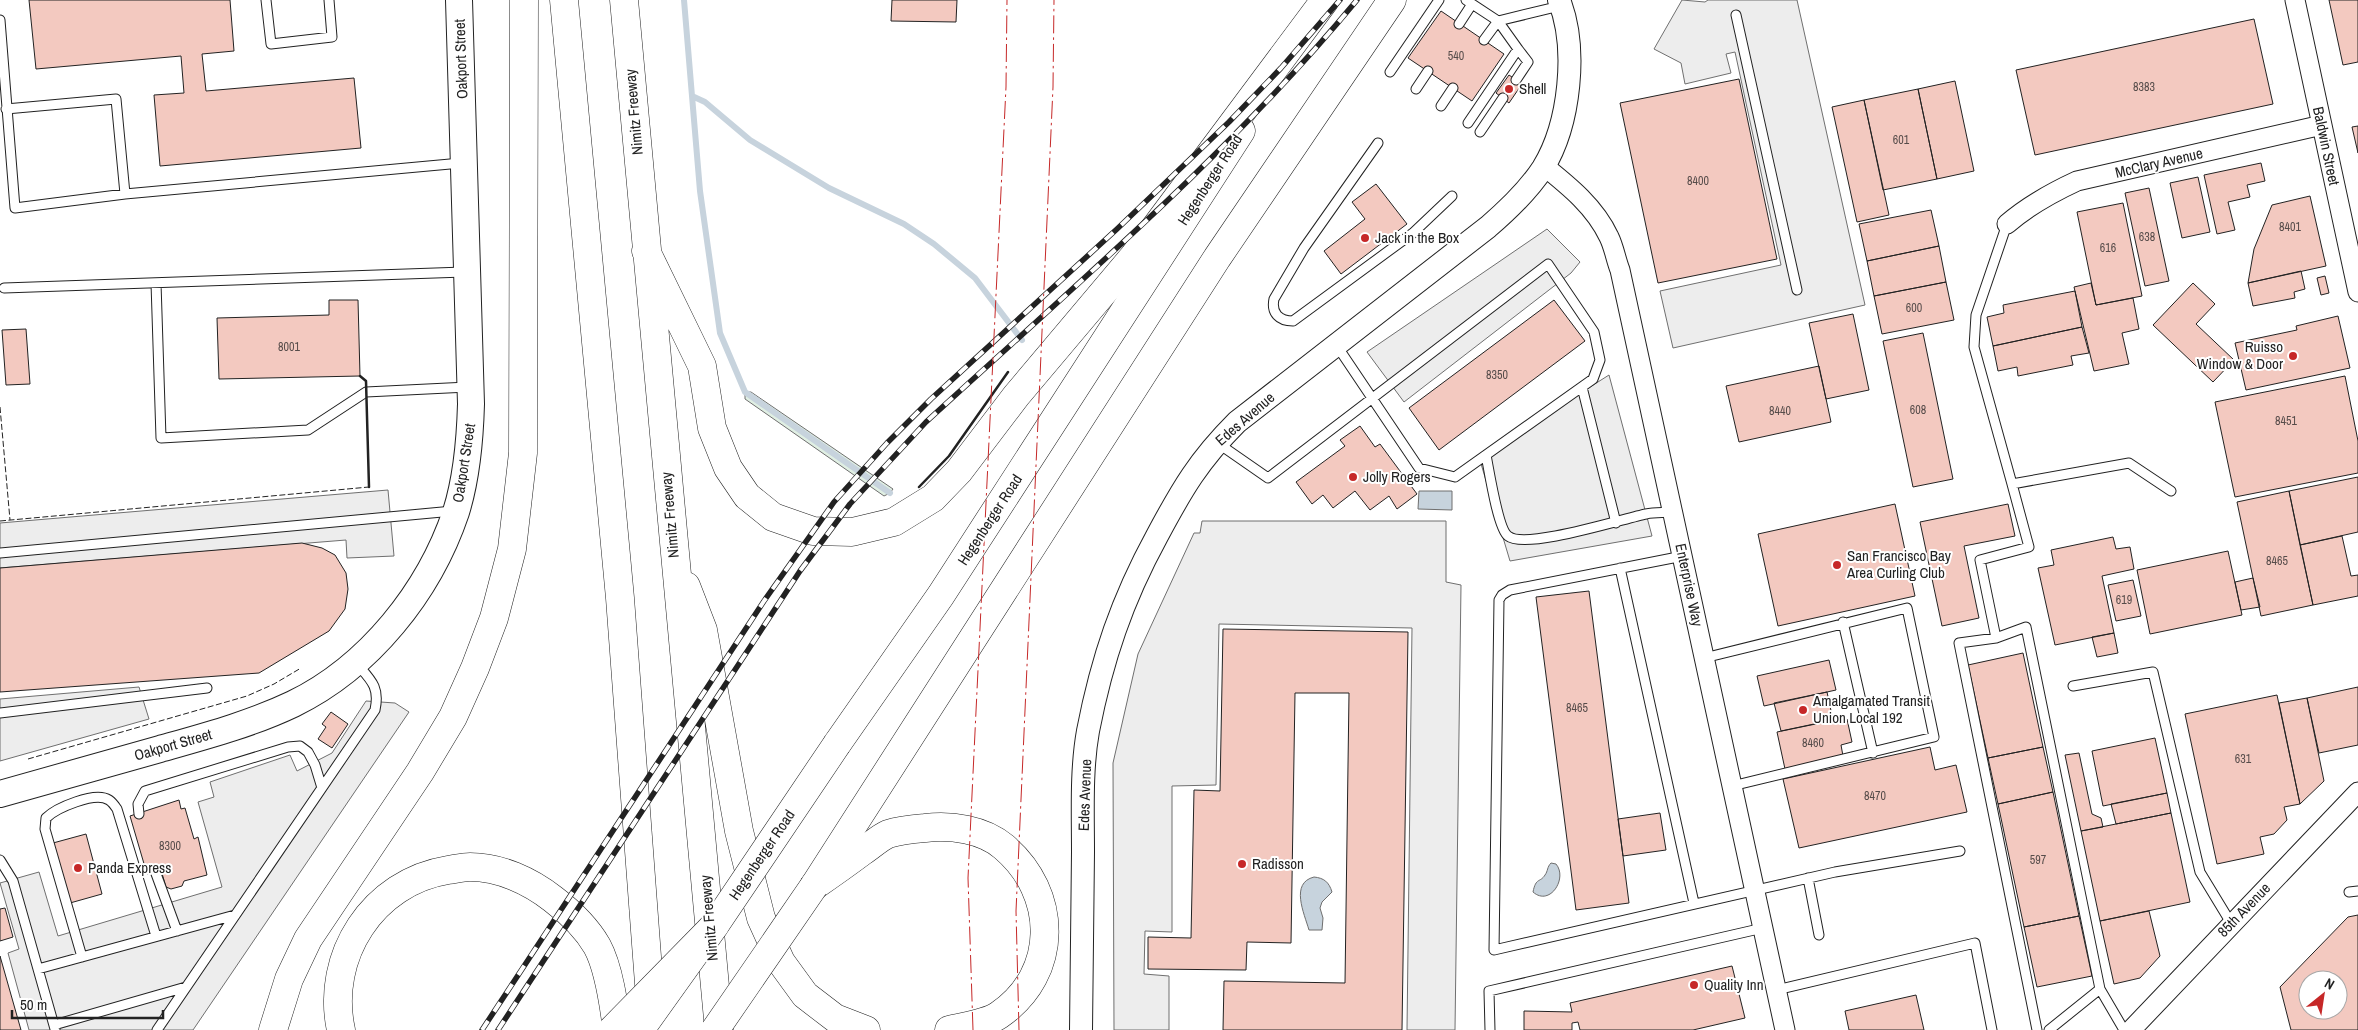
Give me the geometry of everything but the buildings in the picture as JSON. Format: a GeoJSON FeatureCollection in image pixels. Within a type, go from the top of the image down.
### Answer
{"type":"FeatureCollection","features":[{"type":"Feature","properties":{"kind":"main road","name":"Oakport Street"},"geometry":{"type":"LineString","coordinates":[[0,794],[225,730],[262,718],[295,703],[326,685],[355,662],[381,638],[417,592],[444,545],[456,511],[470,441],[471,387],[459,0]]}},
{"type":"Feature","properties":{"kind":"main road"},"geometry":{"type":"LineString","coordinates":[[273,1030],[289,979],[308,939],[420,772],[453,717],[476,668],[494,618],[512,549],[523,453],[524,0]]}},
{"type":"Feature","properties":{"kind":"main road"},"geometry":{"type":"LineString","coordinates":[[564,0],[620,598],[652,1030]]}},
{"type":"Feature","properties":{"kind":"main road","name":"Nimitz Freeway"},"geometry":{"type":"LineString","coordinates":[[624,0],[719,1030]]}},
{"type":"Feature","properties":{"kind":"main road"},"geometry":{"type":"LineString","coordinates":[[646,251],[702,366],[712,428],[728,468],[747,496],[772,517],[813,531],[852,532],[894,522],[933,498],[959,471],[1016,396],[1134,256],[1326,0]]}},
{"type":"Feature","properties":{"kind":"main road","name":"Hegenberger Road"},"geometry":{"type":"LineString","coordinates":[[640,1030],[715,925],[941,595],[1326,0]]}},
{"type":"Feature","properties":{"kind":"main road"},"geometry":{"type":"LineString","coordinates":[[715,1030],[814,886],[1216,258],[1392,0]]}},
{"type":"Feature","properties":{"kind":"main road"},"geometry":{"type":"LineString","coordinates":[[674,557],[703,630],[739,831],[761,918],[781,962],[805,995],[835,1018],[866,1030]]}},
{"type":"Feature","properties":{"kind":"main road"},"geometry":{"type":"LineString","coordinates":[[814,886],[886,835],[900,830],[944,826],[975,832],[1003,845],[1027,870],[1041,898],[1046,932],[1040,962],[1023,994],[998,1016],[949,1030]]}},
{"type":"Feature","properties":{"kind":"main road"},"geometry":{"type":"LineString","coordinates":[[341,1030],[339,984],[347,952],[360,927],[374,909],[404,884],[432,873],[470,867],[506,873],[542,890],[573,914],[597,946],[609,983],[617,1030]]}},
{"type":"Feature","properties":{"kind":"main road"},"geometry":{"type":"LineString","coordinates":[[612,1030],[715,925]]}},
{"type":"Feature","properties":{"kind":"street","name":"Baldwin Street"},"geometry":{"type":"LineString","coordinates":[[2295,0],[2358,292]]}},
{"type":"Feature","properties":{"kind":"street","name":"Edes Avenue"},"geometry":{"type":"LineString","coordinates":[[1081,1030],[1083,795],[1088,733],[1102,670],[1119,614],[1146,556],[1186,481],[1217,442],[1237,422],[1510,209],[1529,188],[1544,166],[1560,127],[1568,89],[1570,50],[1560,3]]}},
{"type":"Feature","properties":{"kind":"street","name":"McClary Avenue"},"geometry":{"type":"LineString","coordinates":[[2007,224],[2026,208],[2050,193],[2077,181],[2322,126]]}},
{"type":"Feature","properties":{"kind":"street","name":"Enterprise Way"},"geometry":{"type":"LineString","coordinates":[[1544,166],[1569,186],[1592,210],[1609,237],[1620,270],[1786,1030]]}},
{"type":"Feature","properties":{"kind":"street","name":"85th Avenue"},"geometry":{"type":"LineString","coordinates":[[2131,1030],[2358,792]]}},
{"type":"Feature","properties":{"kind":"lane"},"geometry":{"type":"LineString","coordinates":[[266,0],[271,44],[332,37],[329,0]]}},
{"type":"Feature","properties":{"kind":"lane"},"geometry":{"type":"LineString","coordinates":[[1390,72],[1439,0]]}},
{"type":"Feature","properties":{"kind":"lane"},"geometry":{"type":"LineString","coordinates":[[1459,24],[1469,2],[1498,21],[1528,62],[1516,80]]}},
{"type":"Feature","properties":{"kind":"lane"},"geometry":{"type":"LineString","coordinates":[[1484,40],[1498,21],[1560,3]]}},
{"type":"Feature","properties":{"kind":"lane"},"geometry":{"type":"LineString","coordinates":[[1736,15],[1797,290]]}},
{"type":"Feature","properties":{"kind":"lane"},"geometry":{"type":"LineString","coordinates":[[0,20],[15,208],[125,194],[464,163]]}},
{"type":"Feature","properties":{"kind":"lane"},"geometry":{"type":"LineString","coordinates":[[1468,123],[1518,49]]}},
{"type":"Feature","properties":{"kind":"lane"},"geometry":{"type":"LineString","coordinates":[[1416,89],[1428,72]]}},
{"type":"Feature","properties":{"kind":"lane"},"geometry":{"type":"LineString","coordinates":[[1441,106],[1452,88]]}},
{"type":"Feature","properties":{"kind":"lane"},"geometry":{"type":"LineString","coordinates":[[6,109],[116,98],[125,194]]}},
{"type":"Feature","properties":{"kind":"lane"},"geometry":{"type":"LineString","coordinates":[[1480,132],[1503,98]]}},
{"type":"Feature","properties":{"kind":"lane"},"geometry":{"type":"LineString","coordinates":[[1378,144],[1304,248],[1274,299],[1272,308],[1276,315],[1284,321],[1293,322],[1413,233],[1452,196]]}},
{"type":"Feature","properties":{"kind":"lane"},"geometry":{"type":"LineString","coordinates":[[1996,638],[1980,560],[2029,547],[1974,347],[1976,315],[2007,224]]}},
{"type":"Feature","properties":{"kind":"lane"},"geometry":{"type":"LineString","coordinates":[[1217,442],[1268,478],[1372,398],[1548,264],[1594,332],[1600,360],[1593,379],[1455,477],[1419,468],[1372,398],[1336,344]]}},
{"type":"Feature","properties":{"kind":"lane"},"geometry":{"type":"LineString","coordinates":[[4,288],[467,272]]}},
{"type":"Feature","properties":{"kind":"lane"},"geometry":{"type":"LineString","coordinates":[[156,283],[161,438],[308,430],[366,392],[471,387]]}},
{"type":"Feature","properties":{"kind":"lane"},"geometry":{"type":"LineString","coordinates":[[1582,387],[1616,523]]}},
{"type":"Feature","properties":{"kind":"lane"},"geometry":{"type":"LineString","coordinates":[[1486,455],[1501,525],[1506,536],[1523,541],[1616,523],[1648,513],[1673,512]]}},
{"type":"Feature","properties":{"kind":"lane"},"geometry":{"type":"LineString","coordinates":[[2012,484],[2129,463],[2171,491]]}},
{"type":"Feature","properties":{"kind":"lane"},"geometry":{"type":"LineString","coordinates":[[0,553],[456,511]]}},
{"type":"Feature","properties":{"kind":"lane"},"geometry":{"type":"LineString","coordinates":[[1683,556],[1510,590],[1502,595],[1499,600],[1494,950],[1754,889],[1835,872],[1960,851]]}},
{"type":"Feature","properties":{"kind":"lane"},"geometry":{"type":"LineString","coordinates":[[1620,568],[1694,903]]}},
{"type":"Feature","properties":{"kind":"lane"},"geometry":{"type":"LineString","coordinates":[[1704,658],[1907,608],[1934,737],[1732,786]]}},
{"type":"Feature","properties":{"kind":"lane"},"geometry":{"type":"LineString","coordinates":[[1844,622],[1873,753]]}},
{"type":"Feature","properties":{"kind":"lane"},"geometry":{"type":"LineString","coordinates":[[2037,1030],[1959,643],[1996,638],[2026,627],[2100,989],[2124,1030]]}},
{"type":"Feature","properties":{"kind":"lane"},"geometry":{"type":"LineString","coordinates":[[157,1030],[375,710],[377,692],[373,684],[355,662]]}},
{"type":"Feature","properties":{"kind":"lane"},"geometry":{"type":"LineString","coordinates":[[2073,686],[2153,672],[2200,872],[2231,923]]}},
{"type":"Feature","properties":{"kind":"lane"},"geometry":{"type":"LineString","coordinates":[[0,713],[207,688]]}},
{"type":"Feature","properties":{"kind":"lane"},"geometry":{"type":"LineString","coordinates":[[138,814],[138,804],[145,791],[288,747],[300,746],[308,752],[322,788]]}},
{"type":"Feature","properties":{"kind":"lane"},"geometry":{"type":"LineString","coordinates":[[82,957],[45,829],[46,818],[53,810],[95,796],[108,799],[117,808],[156,936]]}},
{"type":"Feature","properties":{"kind":"lane"},"geometry":{"type":"LineString","coordinates":[[1,864],[13,881],[55,1027],[186,987]]}},
{"type":"Feature","properties":{"kind":"lane"},"geometry":{"type":"LineString","coordinates":[[155,871],[177,931]]}},
{"type":"Feature","properties":{"kind":"lane"},"geometry":{"type":"LineString","coordinates":[[1808,878],[1819,935]]}},
{"type":"Feature","properties":{"kind":"lane"},"geometry":{"type":"LineString","coordinates":[[38,969],[236,915]]}},
{"type":"Feature","properties":{"kind":"lane"},"geometry":{"type":"LineString","coordinates":[[1490,1030],[1489,991],[1763,928]]}},
{"type":"Feature","properties":{"kind":"lane"},"geometry":{"type":"LineString","coordinates":[[1776,990],[1975,944],[1992,1030]]}},
{"type":"Feature","properties":{"kind":"lane"},"geometry":{"type":"LineString","coordinates":[[2049,1030],[2100,989]]}},
{"type":"Feature","properties":{"kind":"green space"},"geometry":{"type":"Polygon","coordinates":[[[745,392],[751,392],[893,489],[884,496],[745,399],[745,392]]]}},
{"type":"Feature","properties":{"kind":"shaded area"},"geometry":{"type":"Polygon","coordinates":[[[1682,0],[1705,2],[1708,0],[1797,0],[1865,305],[1673,348],[1660,291],[1781,265],[1735,52],[1726,54],[1731,73],[1685,84],[1681,63],[1654,49],[1682,0]]]}},
{"type":"Feature","properties":{"kind":"shaded area"},"geometry":{"type":"Polygon","coordinates":[[[1547,229],[1580,262],[1571,273],[1404,402],[1367,352],[1547,229]]]}},
{"type":"Feature","properties":{"kind":"shaded area"},"geometry":{"type":"Polygon","coordinates":[[[1609,375],[1652,536],[1510,561],[1479,457],[1609,375]]]}},
{"type":"Feature","properties":{"kind":"shaded area"},"geometry":{"type":"Polygon","coordinates":[[[388,490],[394,556],[347,558],[346,540],[0,568],[0,523],[388,490]]]}},
{"type":"Feature","properties":{"kind":"shaded area"},"geometry":{"type":"Polygon","coordinates":[[[1419,491],[1452,491],[1452,510],[1418,509],[1419,491]]]}},
{"type":"Feature","properties":{"kind":"shaded area"},"geometry":{"type":"Polygon","coordinates":[[[1202,521],[1446,521],[1446,582],[1461,585],[1455,1030],[1407,1030],[1412,628],[1219,624],[1216,785],[1172,786],[1172,932],[1145,931],[1144,974],[1169,976],[1169,1030],[1114,1030],[1113,763],[1138,654],[1194,533],[1200,533],[1202,521]]]}},
{"type":"Feature","properties":{"kind":"shaded area"},"geometry":{"type":"Polygon","coordinates":[[[139,687],[149,719],[0,761],[0,699],[139,687]]]}},
{"type":"Feature","properties":{"kind":"shaded area"},"geometry":{"type":"Polygon","coordinates":[[[366,701],[395,703],[409,712],[193,1030],[29,1030],[8,953],[19,949],[0,883],[39,872],[58,936],[222,887],[198,802],[214,797],[210,782],[290,755],[297,771],[332,753],[366,701]]]}},
{"type":"Feature","properties":{"kind":"shaded area"},"geometry":{"type":"Polygon","coordinates":[[[1551,863],[1556,864],[1559,870],[1558,883],[1551,893],[1539,896],[1533,892],[1534,887],[1545,875],[1551,863]]]}},
{"type":"Feature","properties":{"kind":"shaded area"},"geometry":{"type":"Polygon","coordinates":[[[1314,877],[1326,881],[1332,892],[1322,902],[1320,908],[1323,918],[1322,930],[1309,930],[1302,907],[1302,885],[1314,877]]]}},
{"type":"Feature","properties":{"kind":"waterway"},"geometry":{"type":"LineString","coordinates":[[684,0],[692,96],[705,102],[750,140],[829,188],[904,224],[934,244],[975,278],[1022,340]]}},
{"type":"Feature","properties":{"kind":"waterway"},"geometry":{"type":"LineString","coordinates":[[692,96],[700,191],[720,333],[745,392],[890,493]]}},
{"type":"Feature","properties":{"kind":"railway"},"geometry":{"type":"LineString","coordinates":[[482,1030],[764,601],[834,502],[887,443],[931,399],[1117,229],[1229,122],[1281,68],[1340,0]]}},
{"type":"Feature","properties":{"kind":"railway"},"geometry":{"type":"LineString","coordinates":[[498,1030],[800,571],[850,504],[926,422],[1094,270],[1203,166],[1308,57],[1357,0]]}},
{"type":"Feature","properties":{"kind":"fence"},"geometry":{"type":"LineString","coordinates":[[0,407],[10,520]]}},
{"type":"Feature","properties":{"kind":"fence"},"geometry":{"type":"LineString","coordinates":[[0,521],[369,487]]}},
{"type":"Feature","properties":{"kind":"fence"},"geometry":{"type":"LineString","coordinates":[[28,759],[247,696],[274,684],[301,668]]}},
{"type":"Feature","properties":{"kind":"wall"},"geometry":{"type":"LineString","coordinates":[[919,487],[949,456],[1008,372]]}},
{"type":"Feature","properties":{"kind":"wall"},"geometry":{"type":"LineString","coordinates":[[360,376],[366,381],[369,487]]}},
{"type":"Feature","properties":{"kind":"power"},"geometry":{"type":"LineString","coordinates":[[973,1030],[968,878],[1006,87],[1007,0]]}},
{"type":"Feature","properties":{"kind":"power"},"geometry":{"type":"LineString","coordinates":[[1019,1030],[1016,911],[1053,87],[1054,0]]}},
{"type":"Feature","properties":{"kind":"place","name":"Shell"},"geometry":{"type":"Point","coordinates":[1509,89]}},
{"type":"Feature","properties":{"kind":"place","name":"Jack in the Box"},"geometry":{"type":"Point","coordinates":[1365,238]}},
{"type":"Feature","properties":{"kind":"place","name":"Ruisso Window & Door"},"geometry":{"type":"Point","coordinates":[2293,356]}},
{"type":"Feature","properties":{"kind":"place","name":"Jolly Rogers"},"geometry":{"type":"Point","coordinates":[1353,477]}},
{"type":"Feature","properties":{"kind":"place","name":"San Francisco Bay Area Curling Club"},"geometry":{"type":"Point","coordinates":[1837,565]}},
{"type":"Feature","properties":{"kind":"place","name":"Amalgamated Transit Union Local 192"},"geometry":{"type":"Point","coordinates":[1803,710]}},
{"type":"Feature","properties":{"kind":"place","name":"Radisson"},"geometry":{"type":"Point","coordinates":[1242,864]}},
{"type":"Feature","properties":{"kind":"place","name":"Panda Express"},"geometry":{"type":"Point","coordinates":[78,868]}},
{"type":"Feature","properties":{"kind":"place","name":"Quality Inn"},"geometry":{"type":"Point","coordinates":[1694,985]}}]}
